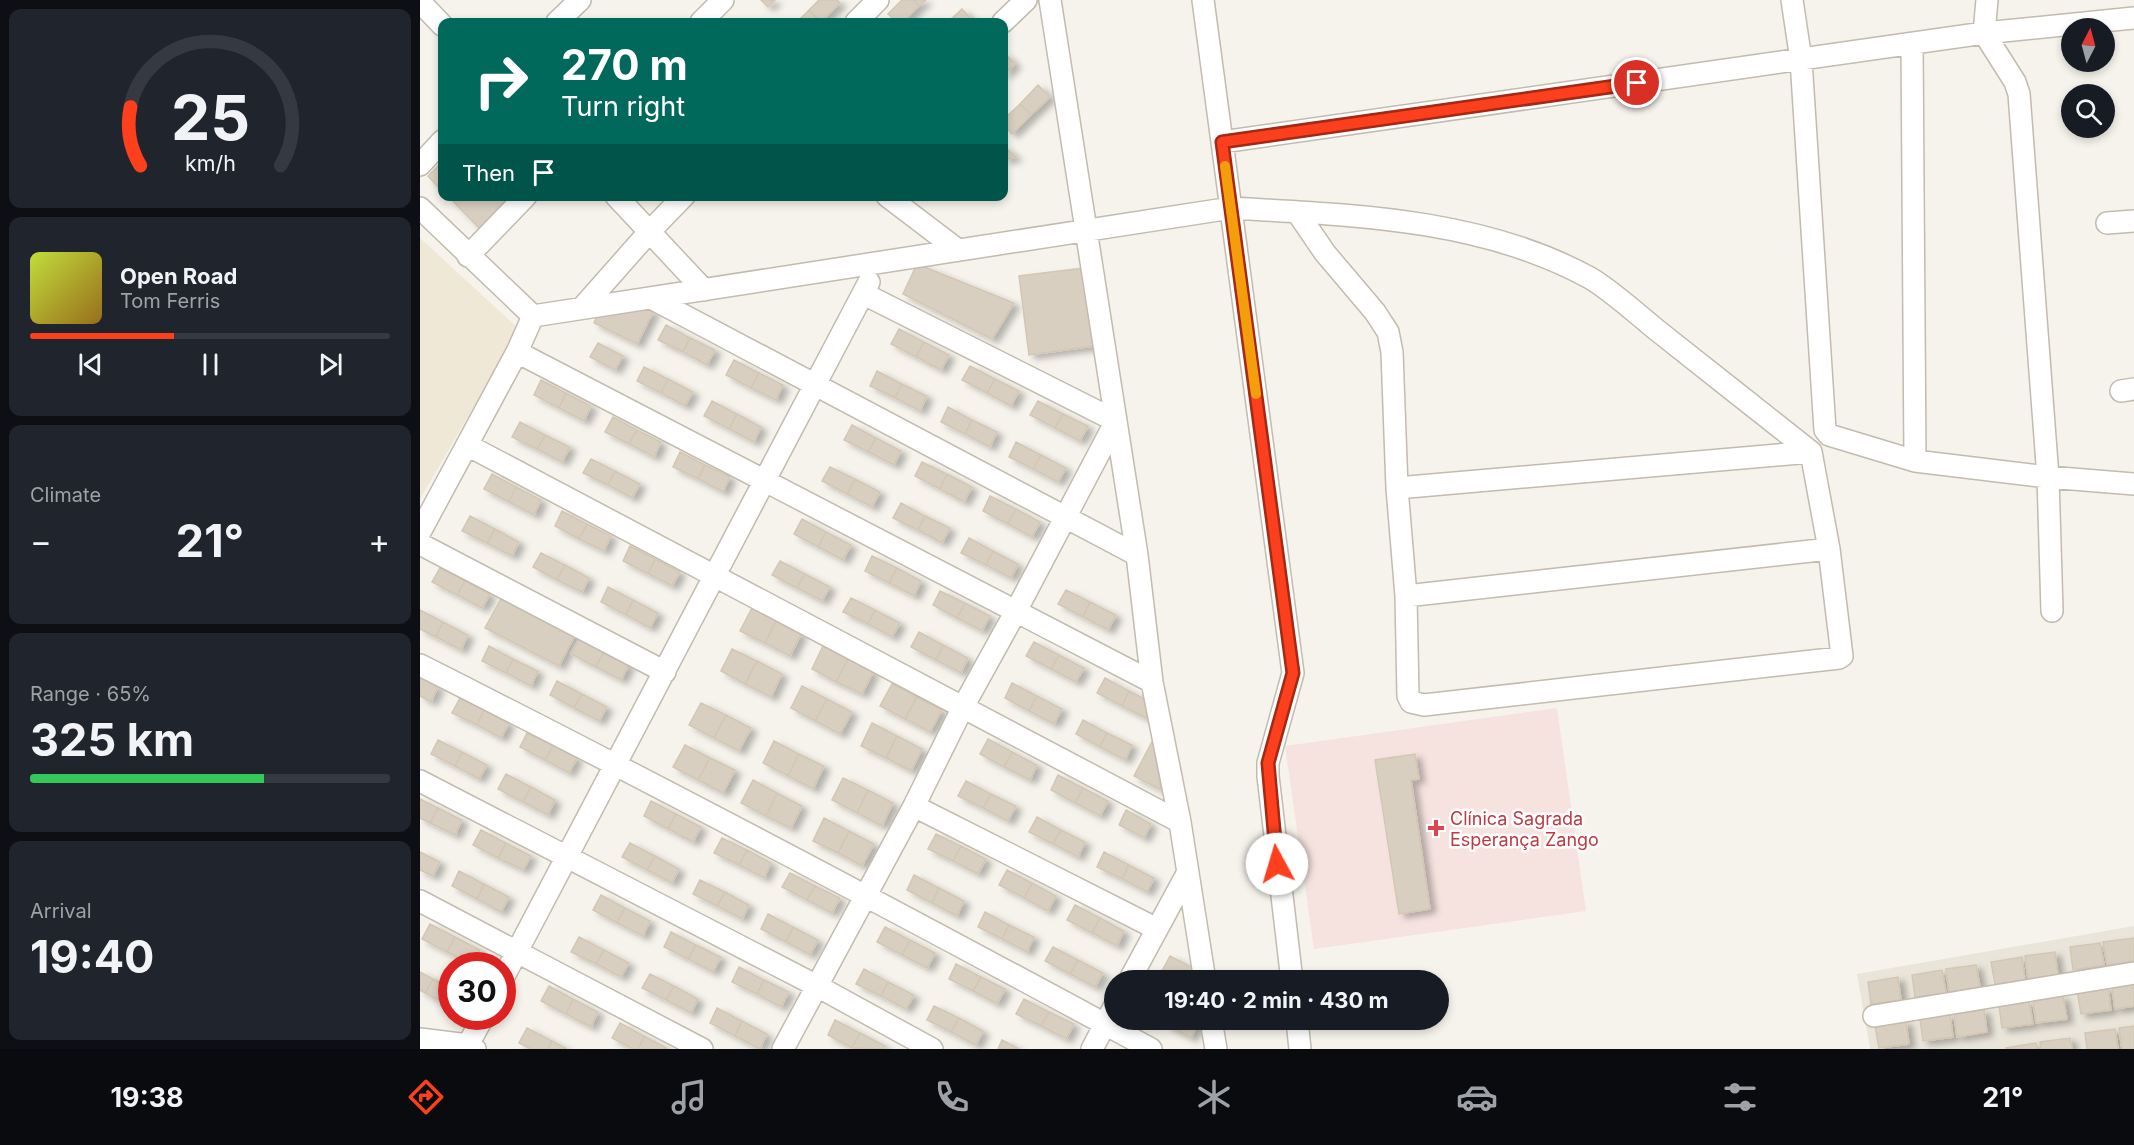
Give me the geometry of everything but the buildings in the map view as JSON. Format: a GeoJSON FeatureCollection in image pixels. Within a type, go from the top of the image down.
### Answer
{"type":"FeatureCollection","features":[{"type":"Feature","properties":{"kind":"street"},"geometry":{"type":"LineString","coordinates":[[561,18],[580,0]]}},
{"type":"Feature","properties":{"kind":"street"},"geometry":{"type":"LineString","coordinates":[[860,18],[879,0]]}},
{"type":"Feature","properties":{"kind":"street"},"geometry":{"type":"LineString","coordinates":[[1008,18],[1026,0]]}},
{"type":"Feature","properties":{"kind":"street"},"geometry":{"type":"LineString","coordinates":[[1050,0],[1137,555],[1152,682],[1180,822],[1203,970]]}},
{"type":"Feature","properties":{"kind":"street"},"geometry":{"type":"LineString","coordinates":[[1203,0],[1293,673],[1268,769],[1291,970]]}},
{"type":"Feature","properties":{"kind":"street"},"geometry":{"type":"LineString","coordinates":[[1792,0],[1801,60],[1825,430],[1829,435],[1915,461],[2048,477],[2134,484]]}},
{"type":"Feature","properties":{"kind":"street"},"geometry":{"type":"LineString","coordinates":[[1987,0],[1984,33],[2015,82],[2019,94],[2048,477],[2052,612]]}},
{"type":"Feature","properties":{"kind":"street"},"geometry":{"type":"LineString","coordinates":[[424,4],[438,20]]}},
{"type":"Feature","properties":{"kind":"street"},"geometry":{"type":"LineString","coordinates":[[1222,142],[1984,33],[2134,18]]}},
{"type":"Feature","properties":{"kind":"street"},"geometry":{"type":"LineString","coordinates":[[1912,44],[1915,461]]}},
{"type":"Feature","properties":{"kind":"street"},"geometry":{"type":"LineString","coordinates":[[420,165],[438,145]]}},
{"type":"Feature","properties":{"kind":"street"},"geometry":{"type":"LineString","coordinates":[[468,256],[521,201]]}},
{"type":"Feature","properties":{"kind":"street"},"geometry":{"type":"LineString","coordinates":[[621,201],[704,290]]}},
{"type":"Feature","properties":{"kind":"street"},"geometry":{"type":"LineString","coordinates":[[582,309],[679,201]]}},
{"type":"Feature","properties":{"kind":"street"},"geometry":{"type":"LineString","coordinates":[[894,201],[958,250]]}},
{"type":"Feature","properties":{"kind":"street"},"geometry":{"type":"LineString","coordinates":[[916,201],[958,250]]}},
{"type":"Feature","properties":{"kind":"street"},"geometry":{"type":"LineString","coordinates":[[420,208],[533,316]]}},
{"type":"Feature","properties":{"kind":"street"},"geometry":{"type":"LineString","coordinates":[[533,316],[1231,208],[1297,212],[1387,219],[1469,233],[1555,262],[1591,279],[1811,452],[1829,549],[1843,653],[1839,658],[1424,705],[1411,702],[1408,696],[1406,596],[1397,488],[1392,352],[1388,332],[1375,312],[1325,253],[1297,212]]}},
{"type":"Feature","properties":{"kind":"street"},"geometry":{"type":"LineString","coordinates":[[2107,224],[2134,221]]}},
{"type":"Feature","properties":{"kind":"street"},"geometry":{"type":"LineString","coordinates":[[517,952],[864,294],[876,263]]}},
{"type":"Feature","properties":{"kind":"street"},"geometry":{"type":"LineString","coordinates":[[864,294],[1116,421]]}},
{"type":"Feature","properties":{"kind":"street"},"geometry":{"type":"LineString","coordinates":[[651,298],[1137,555]]}},
{"type":"Feature","properties":{"kind":"street"},"geometry":{"type":"LineString","coordinates":[[420,532],[517,352],[533,316]]}},
{"type":"Feature","properties":{"kind":"street"},"geometry":{"type":"LineString","coordinates":[[517,352],[1152,682]]}},
{"type":"Feature","properties":{"kind":"street"},"geometry":{"type":"LineString","coordinates":[[783,1049],[914,806],[963,707],[1016,612],[1116,421]]}},
{"type":"Feature","properties":{"kind":"street"},"geometry":{"type":"LineString","coordinates":[[467,445],[1180,822]]}},
{"type":"Feature","properties":{"kind":"street"},"geometry":{"type":"LineString","coordinates":[[1397,488],[1811,452]]}},
{"type":"Feature","properties":{"kind":"street"},"geometry":{"type":"LineString","coordinates":[[420,544],[665,672]]}},
{"type":"Feature","properties":{"kind":"street"},"geometry":{"type":"LineString","coordinates":[[1406,596],[1829,549]]}},
{"type":"Feature","properties":{"kind":"street"},"geometry":{"type":"LineString","coordinates":[[420,665],[616,764],[866,896],[1104,1013]]}},
{"type":"Feature","properties":{"kind":"street"},"geometry":{"type":"LineString","coordinates":[[420,781],[817,986],[932,1049]]}},
{"type":"Feature","properties":{"kind":"street"},"geometry":{"type":"LineString","coordinates":[[914,806],[1157,929]]}},
{"type":"Feature","properties":{"kind":"street"},"geometry":{"type":"LineString","coordinates":[[1135,970],[1188,872]]}},
{"type":"Feature","properties":{"kind":"street"},"geometry":{"type":"LineString","coordinates":[[420,901],[702,1049]]}},
{"type":"Feature","properties":{"kind":"street"},"geometry":{"type":"LineString","coordinates":[[1874,1016],[2134,973]]}},
{"type":"Feature","properties":{"kind":"street"},"geometry":{"type":"LineString","coordinates":[[1092,1049],[1104,1027]]}},
{"type":"Feature","properties":{"kind":"street"},"geometry":{"type":"LineString","coordinates":[[420,1039],[459,1047],[473,1030]]}},
{"type":"Feature","properties":{"kind":"street"},"geometry":{"type":"LineString","coordinates":[[1127,1030],[1151,1049]]}},
{"type":"Feature","properties":{"kind":"street"},"geometry":{"type":"LineString","coordinates":[[1213,1030],[1216,1049]]}},
{"type":"Feature","properties":{"kind":"street"},"geometry":{"type":"LineString","coordinates":[[1298,1030],[1300,1049]]}},
{"type":"Feature","properties":{"kind":"shaded area"},"geometry":{"type":"Polygon","coordinates":[[[420,238],[519,329],[420,499],[420,238]]]}},
{"type":"Feature","properties":{"kind":"shaded area","name":"Clínica Sagrada Esperança Zango"},"geometry":{"type":"Polygon","coordinates":[[[1557,708],[1586,911],[1314,949],[1285,746],[1557,708]]]}},
{"type":"Feature","properties":{"kind":"shaded area"},"geometry":{"type":"Polygon","coordinates":[[[2134,926],[2134,1049],[1870,1049],[1857,974],[2134,926]]]}},
{"type":"Feature","properties":{"kind":"slow traffic"},"geometry":{"type":"LineString","coordinates":[[1225,166],[1256,394]]}},
{"type":"Feature","properties":{"kind":"place","name":"Clínica Sagrada Esperança Zango"},"geometry":{"type":"Point","coordinates":[1436,828]}},
{"type":"Feature","properties":{"kind":"route"},"geometry":{"type":"LineString","coordinates":[[1277,864],[1268,763],[1293,673],[1222,142],[1637,83]]}}]}
